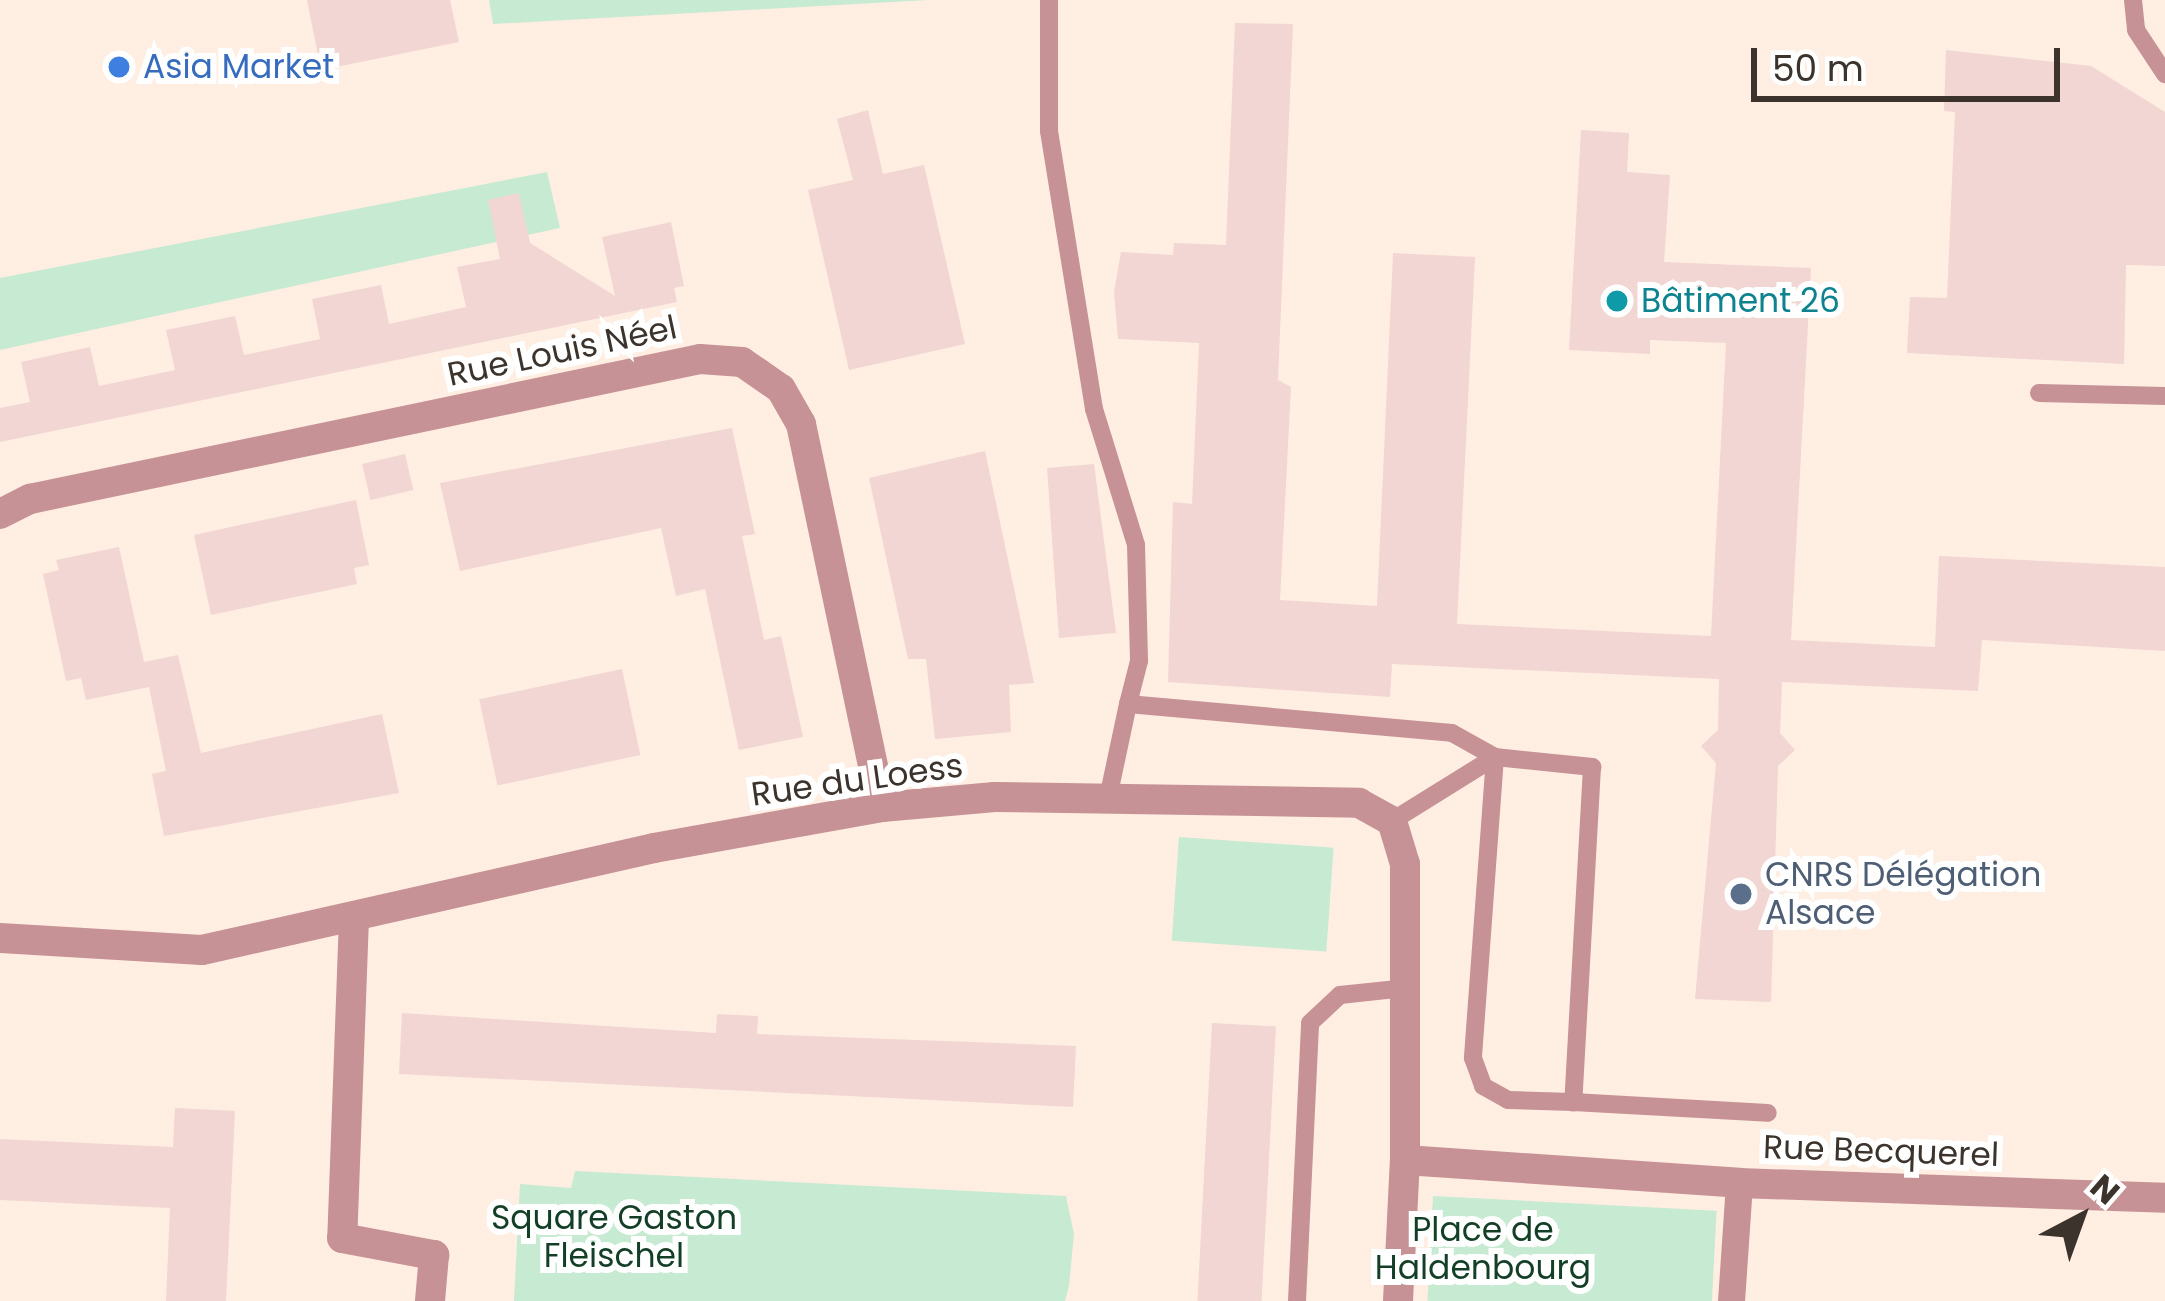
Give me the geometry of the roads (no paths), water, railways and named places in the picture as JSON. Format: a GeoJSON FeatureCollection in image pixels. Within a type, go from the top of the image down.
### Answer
{"type":"FeatureCollection","features":[{"type":"Feature","properties":{"kind":"street","name":"Rue Louis Néel"},"geometry":{"type":"LineString","coordinates":[[0,514],[30,499],[677,364],[742,362],[781,389],[801,424],[882,807]]}},
{"type":"Feature","properties":{"kind":"street","name":"Rue du Loess"},"geometry":{"type":"LineString","coordinates":[[0,938],[202,950],[654,848],[882,807],[1108,798],[1359,803],[1392,821]]}},
{"type":"Feature","properties":{"kind":"street"},"geometry":{"type":"LineString","coordinates":[[1392,821],[1406,864],[1405,1160],[1398,1301]]}},
{"type":"Feature","properties":{"kind":"street"},"geometry":{"type":"LineString","coordinates":[[354,918],[342,1238],[434,1255],[430,1301]]}},
{"type":"Feature","properties":{"kind":"street"},"geometry":{"type":"LineString","coordinates":[[1405,1160],[1739,1183],[1731,1301]]}},
{"type":"Feature","properties":{"kind":"street","name":"Rue Becquerel"},"geometry":{"type":"LineString","coordinates":[[1739,1183],[2165,1198]]}},
{"type":"Feature","properties":{"kind":"lane"},"geometry":{"type":"LineString","coordinates":[[1049,0],[1049,130],[1094,409],[1136,545],[1139,661],[1108,798]]}},
{"type":"Feature","properties":{"kind":"lane"},"geometry":{"type":"LineString","coordinates":[[2133,0],[2136,29],[2165,74]]}},
{"type":"Feature","properties":{"kind":"lane"},"geometry":{"type":"LineString","coordinates":[[2039,393],[2165,396]]}},
{"type":"Feature","properties":{"kind":"lane"},"geometry":{"type":"LineString","coordinates":[[1128,704],[1452,733],[1495,757],[1592,767],[1573,1102]]}},
{"type":"Feature","properties":{"kind":"lane"},"geometry":{"type":"LineString","coordinates":[[1392,821],[1495,757]]}},
{"type":"Feature","properties":{"kind":"lane"},"geometry":{"type":"LineString","coordinates":[[1495,757],[1473,1058],[1483,1087],[1508,1100],[1768,1113]]}},
{"type":"Feature","properties":{"kind":"lane"},"geometry":{"type":"LineString","coordinates":[[1297,1301],[1310,1023],[1340,995],[1405,988]]}},
{"type":"Feature","properties":{"kind":"place","name":"Asia Market"},"geometry":{"type":"Point","coordinates":[119,67]}},
{"type":"Feature","properties":{"kind":"place","name":"Bâtiment 26"},"geometry":{"type":"Point","coordinates":[1617,301]}},
{"type":"Feature","properties":{"kind":"place","name":"CNRS Délégation Alsace"},"geometry":{"type":"Point","coordinates":[1741,894]}},
{"type":"Feature","properties":{"kind":"park label","name":"Square Gaston Fleischel"},"geometry":{"type":"Point","coordinates":[614,1237]}},
{"type":"Feature","properties":{"kind":"park label","name":"Place de Haldenbourg"},"geometry":{"type":"Point","coordinates":[1483,1249]}}]}
